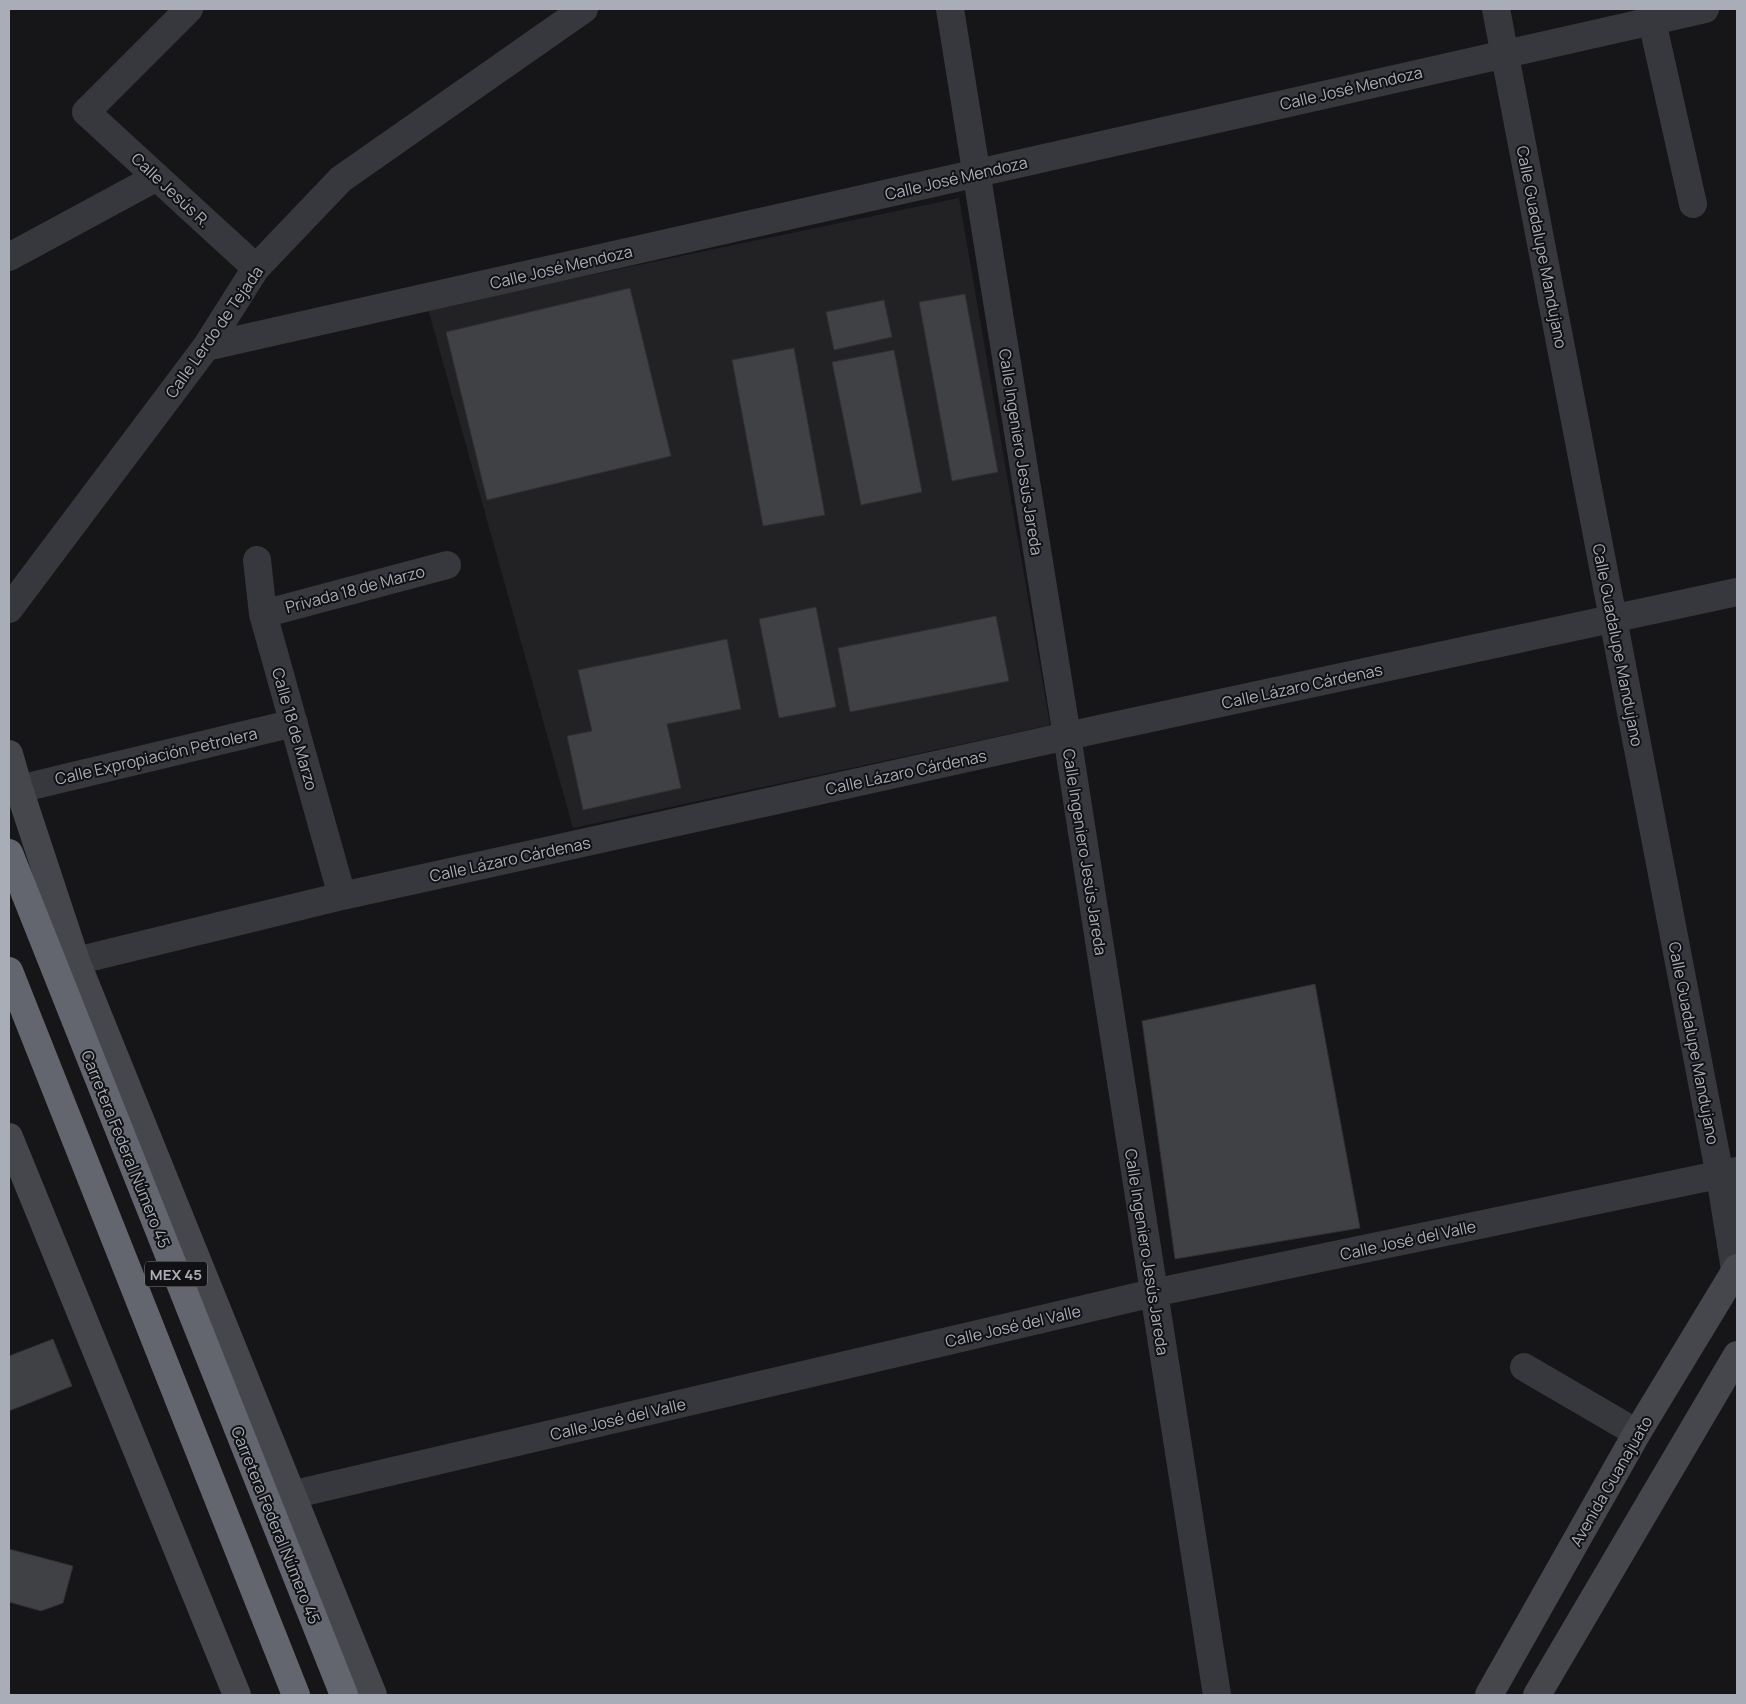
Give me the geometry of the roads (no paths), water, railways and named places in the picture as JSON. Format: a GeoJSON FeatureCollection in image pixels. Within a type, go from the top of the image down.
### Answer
{"type":"FeatureCollection","features":[{"type":"Feature","properties":{"kind":"highway","name":"Carretera Federal Número 45"},"geometry":{"type":"LineString","coordinates":[[9,853],[344,1695]]}},
{"type":"Feature","properties":{"kind":"highway","name":"MEX 45"},"geometry":{"type":"LineString","coordinates":[[9,971],[296,1695]]}},
{"type":"Feature","properties":{"kind":"street","name":"Calle Jesús R."},"geometry":{"type":"LineString","coordinates":[[189,9],[86,112],[256,268]]}},
{"type":"Feature","properties":{"kind":"street","name":"Calle Lerdo de Tejada"},"geometry":{"type":"LineString","coordinates":[[9,610],[206,347],[256,268],[342,179],[584,9]]}},
{"type":"Feature","properties":{"kind":"street","name":"Calle Ingeniero Jesús Jareda"},"geometry":{"type":"LineString","coordinates":[[950,9],[1067,736],[1217,1695]]}},
{"type":"Feature","properties":{"kind":"street","name":"Calle Guadalupe Mandujano"},"geometry":{"type":"LineString","coordinates":[[1496,9],[1506,53],[1613,620],[1728,1174],[1736,1274]]}},
{"type":"Feature","properties":{"kind":"street","name":"Calle José Mendoza"},"geometry":{"type":"LineString","coordinates":[[206,347],[1705,9]]}},
{"type":"Feature","properties":{"kind":"street"},"geometry":{"type":"LineString","coordinates":[[1652,20],[1693,204]]}},
{"type":"Feature","properties":{"kind":"street"},"geometry":{"type":"LineString","coordinates":[[9,257],[157,177]]}},
{"type":"Feature","properties":{"kind":"street","name":"Calle 18 de Marzo"},"geometry":{"type":"LineString","coordinates":[[257,560],[263,614],[342,896]]}},
{"type":"Feature","properties":{"kind":"street","name":"Privada 18 de Marzo"},"geometry":{"type":"LineString","coordinates":[[263,614],[447,565]]}},
{"type":"Feature","properties":{"kind":"street","name":"Calle Lázaro Cárdenas"},"geometry":{"type":"LineString","coordinates":[[76,962],[342,896],[1067,736],[1737,592]]}},
{"type":"Feature","properties":{"kind":"street","name":"Calle Expropiación Petrolera"},"geometry":{"type":"LineString","coordinates":[[18,788],[294,723]]}},
{"type":"Feature","properties":{"kind":"street"},"geometry":{"type":"LineString","coordinates":[[9,754],[18,788],[76,962],[373,1695]]}},
{"type":"Feature","properties":{"kind":"street"},"geometry":{"type":"LineString","coordinates":[[9,1137],[237,1695]]}},
{"type":"Feature","properties":{"kind":"street","name":"Calle José del Valle"},"geometry":{"type":"LineString","coordinates":[[291,1495],[1153,1293],[1728,1174]]}},
{"type":"Feature","properties":{"kind":"street","name":"Avenida Guanajuato"},"geometry":{"type":"LineString","coordinates":[[1489,1695],[1637,1433],[1736,1274]]}},
{"type":"Feature","properties":{"kind":"street"},"geometry":{"type":"LineString","coordinates":[[1537,1695],[1737,1354]]}},
{"type":"Feature","properties":{"kind":"street"},"geometry":{"type":"LineString","coordinates":[[1524,1367],[1637,1433]]}}]}
